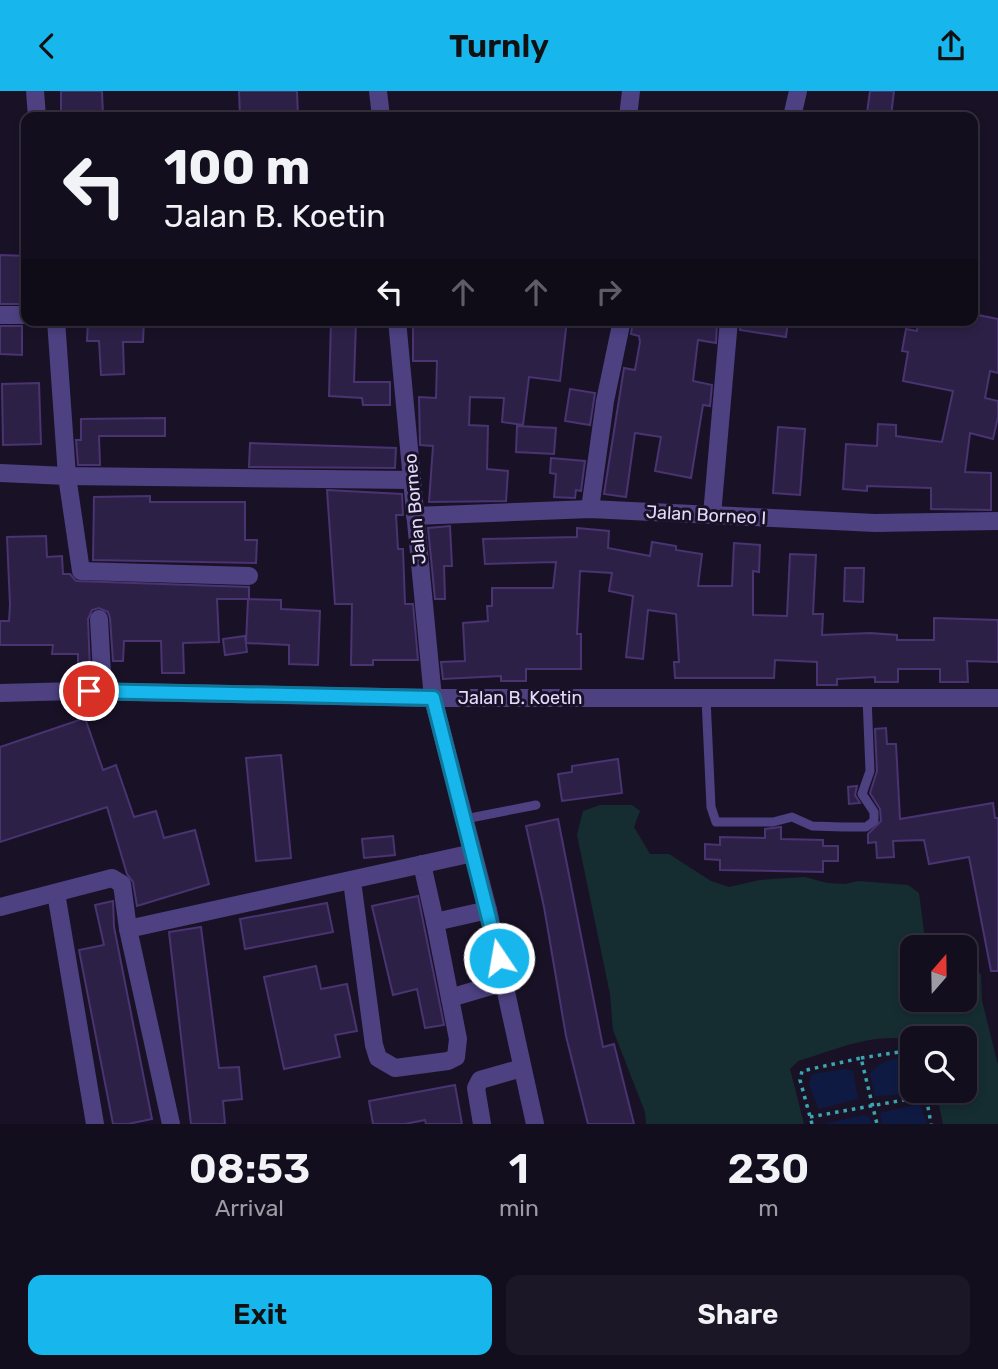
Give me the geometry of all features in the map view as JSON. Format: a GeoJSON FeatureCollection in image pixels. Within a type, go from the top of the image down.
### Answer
{"type":"FeatureCollection","features":[{"type":"Feature","properties":{"kind":"street"},"geometry":{"type":"LineString","coordinates":[[34,91],[36,112]]}},
{"type":"Feature","properties":{"kind":"street"},"geometry":{"type":"LineString","coordinates":[[378,91],[380,112]]}},
{"type":"Feature","properties":{"kind":"street"},"geometry":{"type":"LineString","coordinates":[[629,112],[631,91]]}},
{"type":"Feature","properties":{"kind":"street"},"geometry":{"type":"LineString","coordinates":[[793,112],[798,91]]}},
{"type":"Feature","properties":{"kind":"street"},"geometry":{"type":"LineString","coordinates":[[0,315],[21,315]]}},
{"type":"Feature","properties":{"kind":"street"},"geometry":{"type":"LineString","coordinates":[[56,326],[67,476],[81,571],[249,576]]}},
{"type":"Feature","properties":{"kind":"street","name":"Jalan Borneo"},"geometry":{"type":"LineString","coordinates":[[398,326],[433,698],[488,911],[535,1124]]}},
{"type":"Feature","properties":{"kind":"street"},"geometry":{"type":"LineString","coordinates":[[590,509],[605,401],[621,326]]}},
{"type":"Feature","properties":{"kind":"street"},"geometry":{"type":"LineString","coordinates":[[712,515],[728,326]]}},
{"type":"Feature","properties":{"kind":"street"},"geometry":{"type":"LineString","coordinates":[[0,473],[412,480]]}},
{"type":"Feature","properties":{"kind":"street","name":"Jalan Borneo I"},"geometry":{"type":"LineString","coordinates":[[415,516],[590,509],[875,523],[998,521]]}},
{"type":"Feature","properties":{"kind":"street"},"geometry":{"type":"LineString","coordinates":[[99,619],[103,692]]}},
{"type":"Feature","properties":{"kind":"street","name":"Jalan B. Koetin"},"geometry":{"type":"LineString","coordinates":[[0,693],[103,692],[433,698],[998,698]]}},
{"type":"Feature","properties":{"kind":"street"},"geometry":{"type":"LineString","coordinates":[[128,929],[474,853]]}},
{"type":"Feature","properties":{"kind":"street"},"geometry":{"type":"LineString","coordinates":[[352,881],[378,1059],[395,1068],[448,1061],[456,1057],[458,1039],[422,864]]}},
{"type":"Feature","properties":{"kind":"street"},"geometry":{"type":"LineString","coordinates":[[0,907],[112,878],[121,884],[128,929],[171,1124]]}},
{"type":"Feature","properties":{"kind":"street"},"geometry":{"type":"LineString","coordinates":[[56,894],[94,1124]]}},
{"type":"Feature","properties":{"kind":"street"},"geometry":{"type":"LineString","coordinates":[[435,922],[488,911]]}},
{"type":"Feature","properties":{"kind":"street"},"geometry":{"type":"LineString","coordinates":[[450,998],[504,982]]}},
{"type":"Feature","properties":{"kind":"street"},"geometry":{"type":"LineString","coordinates":[[482,1124],[476,1088],[480,1080],[522,1068]]}},
{"type":"Feature","properties":{"kind":"lane"},"geometry":{"type":"LineString","coordinates":[[706,698],[711,807],[716,823],[773,822],[792,817],[812,826],[866,827],[874,821],[874,811],[862,794],[870,771],[867,697]]}},
{"type":"Feature","properties":{"kind":"lane"},"geometry":{"type":"LineString","coordinates":[[465,818],[536,805]]}},
{"type":"Feature","properties":{"kind":"path"},"geometry":{"type":"LineString","coordinates":[[812,1124],[800,1080],[802,1070],[900,1053]]}},
{"type":"Feature","properties":{"kind":"path"},"geometry":{"type":"LineString","coordinates":[[861,1058],[877,1124]]}},
{"type":"Feature","properties":{"kind":"path"},"geometry":{"type":"LineString","coordinates":[[810,1117],[900,1100]]}},
{"type":"Feature","properties":{"kind":"path"},"geometry":{"type":"LineString","coordinates":[[927,1103],[930,1124]]}},
{"type":"Feature","properties":{"kind":"green space"},"geometry":{"type":"Polygon","coordinates":[[[600,805],[632,805],[640,811],[634,827],[650,854],[669,854],[711,881],[729,887],[760,880],[805,877],[827,883],[846,884],[858,881],[908,885],[919,893],[924,935],[900,935],[900,1012],[977,1012],[977,973],[981,974],[982,1001],[998,1065],[998,1124],[943,1124],[939,1103],[977,1103],[977,1026],[900,1026],[900,1038],[870,1040],[840,1047],[798,1061],[790,1069],[804,1124],[646,1124],[645,1112],[613,1030],[610,994],[577,835],[583,811],[600,805]]]}},
{"type":"Feature","properties":{"kind":"water"},"geometry":{"type":"Polygon","coordinates":[[[900,1058],[900,1095],[875,1096],[870,1074],[888,1061],[900,1058]]]}},
{"type":"Feature","properties":{"kind":"water"},"geometry":{"type":"Polygon","coordinates":[[[844,1069],[853,1071],[858,1099],[819,1109],[809,1085],[812,1074],[844,1069]]]}},
{"type":"Feature","properties":{"kind":"water"},"geometry":{"type":"Polygon","coordinates":[[[920,1104],[927,1124],[882,1124],[880,1113],[920,1104]]]}},
{"type":"Feature","properties":{"kind":"water"},"geometry":{"type":"Polygon","coordinates":[[[864,1115],[869,1117],[872,1124],[823,1124],[864,1115]]]}},
{"type":"Feature","properties":{"kind":"building"},"geometry":{"type":"Polygon","coordinates":[[[61,91],[102,91],[103,112],[61,112],[61,91]]]}},
{"type":"Feature","properties":{"kind":"building"},"geometry":{"type":"Polygon","coordinates":[[[239,91],[297,91],[298,112],[240,112],[239,91]]]}},
{"type":"Feature","properties":{"kind":"building"},"geometry":{"type":"Polygon","coordinates":[[[870,91],[894,91],[891,112],[867,112],[870,91]]]}},
{"type":"Feature","properties":{"kind":"building"},"geometry":{"type":"Polygon","coordinates":[[[0,255],[21,256],[21,304],[0,304],[0,255]]]}},
{"type":"Feature","properties":{"kind":"building"},"geometry":{"type":"Polygon","coordinates":[[[978,315],[998,319],[998,373],[990,371],[985,398],[998,401],[998,417],[993,439],[970,433],[965,472],[991,473],[991,510],[931,509],[931,488],[867,486],[867,491],[843,489],[846,444],[877,446],[878,424],[896,425],[896,436],[942,442],[953,391],[903,381],[908,352],[902,351],[906,329],[917,331],[917,326],[978,326],[978,315]]]}},
{"type":"Feature","properties":{"kind":"building"},"geometry":{"type":"Polygon","coordinates":[[[0,326],[22,326],[22,355],[0,354],[0,326]]]}},
{"type":"Feature","properties":{"kind":"building"},"geometry":{"type":"Polygon","coordinates":[[[88,326],[144,326],[143,342],[123,342],[124,374],[101,375],[99,341],[87,341],[88,326]]]}},
{"type":"Feature","properties":{"kind":"building"},"geometry":{"type":"Polygon","coordinates":[[[331,326],[356,326],[354,382],[390,382],[390,405],[363,405],[362,398],[329,396],[331,326]]]}},
{"type":"Feature","properties":{"kind":"building"},"geometry":{"type":"Polygon","coordinates":[[[413,326],[566,326],[560,381],[529,377],[523,425],[502,422],[504,398],[470,397],[469,425],[488,426],[487,469],[508,471],[506,501],[429,502],[433,446],[420,445],[419,397],[436,398],[437,361],[413,361],[413,326]]]}},
{"type":"Feature","properties":{"kind":"building"},"geometry":{"type":"Polygon","coordinates":[[[632,326],[717,326],[716,343],[698,340],[693,381],[712,385],[710,406],[703,405],[691,478],[655,471],[661,437],[635,433],[626,497],[604,494],[624,368],[635,370],[640,342],[639,336],[631,334],[632,326]]]}},
{"type":"Feature","properties":{"kind":"building"},"geometry":{"type":"Polygon","coordinates":[[[740,326],[787,326],[786,337],[740,330],[740,326]]]}},
{"type":"Feature","properties":{"kind":"building"},"geometry":{"type":"Polygon","coordinates":[[[39,383],[41,444],[3,445],[2,384],[39,383]]]}},
{"type":"Feature","properties":{"kind":"building"},"geometry":{"type":"Polygon","coordinates":[[[570,389],[595,393],[590,425],[565,421],[570,389]]]}},
{"type":"Feature","properties":{"kind":"building"},"geometry":{"type":"Polygon","coordinates":[[[165,418],[165,436],[99,436],[100,465],[78,465],[76,440],[81,440],[81,419],[165,418]]]}},
{"type":"Feature","properties":{"kind":"building"},"geometry":{"type":"Polygon","coordinates":[[[517,426],[556,428],[554,454],[516,452],[517,426]]]}},
{"type":"Feature","properties":{"kind":"building"},"geometry":{"type":"Polygon","coordinates":[[[778,427],[805,429],[800,495],[773,493],[778,427]]]}},
{"type":"Feature","properties":{"kind":"building"},"geometry":{"type":"Polygon","coordinates":[[[250,443],[396,448],[395,468],[249,467],[250,443]]]}},
{"type":"Feature","properties":{"kind":"building"},"geometry":{"type":"Polygon","coordinates":[[[551,458],[585,461],[581,491],[576,490],[575,498],[554,497],[556,474],[550,473],[551,458]]]}},
{"type":"Feature","properties":{"kind":"building"},"geometry":{"type":"Polygon","coordinates":[[[327,490],[402,494],[403,515],[396,515],[398,549],[403,549],[405,604],[413,604],[418,660],[373,660],[373,665],[351,665],[352,604],[335,604],[327,490]]]}},
{"type":"Feature","properties":{"kind":"building"},"geometry":{"type":"Polygon","coordinates":[[[150,496],[150,502],[245,502],[245,540],[257,540],[256,563],[93,560],[94,497],[150,496]]]}},
{"type":"Feature","properties":{"kind":"building"},"geometry":{"type":"Polygon","coordinates":[[[450,526],[452,566],[444,566],[445,599],[435,599],[428,528],[450,526]]]}},
{"type":"Feature","properties":{"kind":"building"},"geometry":{"type":"Polygon","coordinates":[[[577,528],[609,531],[608,548],[650,556],[652,542],[676,546],[676,550],[702,554],[698,586],[732,586],[734,543],[760,545],[759,572],[753,571],[753,615],[787,616],[790,554],[816,555],[813,614],[823,614],[822,635],[870,633],[897,635],[897,640],[934,640],[934,618],[998,620],[998,662],[967,661],[968,682],[940,682],[940,669],[898,669],[898,682],[875,682],[875,677],[837,679],[837,685],[817,685],[817,662],[775,660],[774,678],[675,678],[674,662],[679,662],[676,614],[648,610],[643,659],[626,657],[633,596],[609,591],[612,573],[580,571],[577,634],[581,634],[581,669],[526,669],[526,681],[501,681],[501,676],[443,679],[441,662],[465,661],[463,623],[488,621],[487,606],[492,606],[492,588],[553,588],[556,562],[485,564],[483,539],[577,537],[577,528]]]}},
{"type":"Feature","properties":{"kind":"building"},"geometry":{"type":"Polygon","coordinates":[[[46,536],[47,557],[62,556],[63,574],[70,574],[76,581],[249,587],[249,599],[281,600],[281,609],[320,611],[318,665],[289,664],[289,645],[246,643],[248,599],[217,599],[219,642],[183,643],[184,673],[162,673],[161,641],[124,641],[123,661],[113,661],[110,618],[108,612],[99,608],[92,610],[88,619],[90,669],[78,669],[78,654],[52,654],[53,645],[0,645],[0,621],[9,621],[7,537],[46,536]]]}},
{"type":"Feature","properties":{"kind":"building"},"geometry":{"type":"Polygon","coordinates":[[[845,568],[864,568],[863,602],[844,601],[845,568]]]}},
{"type":"Feature","properties":{"kind":"building"},"geometry":{"type":"Polygon","coordinates":[[[245,636],[247,652],[225,655],[223,639],[245,636]]]}},
{"type":"Feature","properties":{"kind":"building"},"geometry":{"type":"Polygon","coordinates":[[[85,718],[103,770],[116,765],[134,817],[156,811],[164,838],[195,830],[209,884],[137,906],[133,882],[127,874],[107,807],[0,842],[0,747],[85,718]]]}},
{"type":"Feature","properties":{"kind":"building"},"geometry":{"type":"Polygon","coordinates":[[[886,728],[887,744],[896,744],[900,819],[993,803],[995,818],[998,818],[998,971],[991,971],[969,857],[929,864],[924,840],[893,841],[894,857],[877,858],[876,842],[868,843],[868,834],[881,821],[880,809],[870,793],[877,771],[875,729],[886,728]]]}},
{"type":"Feature","properties":{"kind":"building"},"geometry":{"type":"Polygon","coordinates":[[[281,755],[291,858],[256,861],[246,758],[281,755]]]}},
{"type":"Feature","properties":{"kind":"building"},"geometry":{"type":"Polygon","coordinates":[[[618,759],[622,793],[562,801],[558,774],[572,772],[572,766],[618,759]]]}},
{"type":"Feature","properties":{"kind":"building"},"geometry":{"type":"Polygon","coordinates":[[[857,786],[855,795],[860,803],[849,804],[848,787],[857,786]]]}},
{"type":"Feature","properties":{"kind":"building"},"geometry":{"type":"Polygon","coordinates":[[[558,819],[603,1047],[614,1044],[634,1124],[588,1124],[566,1036],[544,907],[526,826],[558,819]]]}},
{"type":"Feature","properties":{"kind":"building"},"geometry":{"type":"Polygon","coordinates":[[[781,827],[781,839],[823,840],[823,846],[838,846],[838,861],[823,861],[823,872],[720,870],[720,860],[705,859],[705,844],[720,845],[720,837],[765,838],[765,829],[781,827]]]}},
{"type":"Feature","properties":{"kind":"building"},"geometry":{"type":"Polygon","coordinates":[[[393,836],[395,855],[364,858],[362,839],[393,836]]]}},
{"type":"Feature","properties":{"kind":"building"},"geometry":{"type":"Polygon","coordinates":[[[418,896],[444,1025],[425,1028],[417,989],[393,995],[372,906],[418,896]]]}},
{"type":"Feature","properties":{"kind":"building"},"geometry":{"type":"Polygon","coordinates":[[[113,901],[114,927],[152,1119],[128,1124],[113,1124],[79,950],[104,945],[95,905],[113,901]]]}},
{"type":"Feature","properties":{"kind":"building"},"geometry":{"type":"Polygon","coordinates":[[[327,903],[333,932],[245,949],[240,919],[327,903]]]}},
{"type":"Feature","properties":{"kind":"building"},"geometry":{"type":"Polygon","coordinates":[[[201,927],[219,1068],[239,1067],[242,1099],[223,1101],[225,1124],[191,1124],[169,932],[201,927]]]}},
{"type":"Feature","properties":{"kind":"building"},"geometry":{"type":"Polygon","coordinates":[[[316,966],[321,989],[347,984],[357,1031],[335,1035],[340,1057],[284,1069],[264,977],[316,966]]]}},
{"type":"Feature","properties":{"kind":"building"},"geometry":{"type":"Polygon","coordinates":[[[455,1085],[462,1124],[426,1124],[425,1120],[405,1124],[373,1124],[369,1101],[455,1085]]]}},
{"type":"Feature","properties":{"kind":"route"},"geometry":{"type":"LineString","coordinates":[[89,691],[433,698],[499,958]]}}]}
